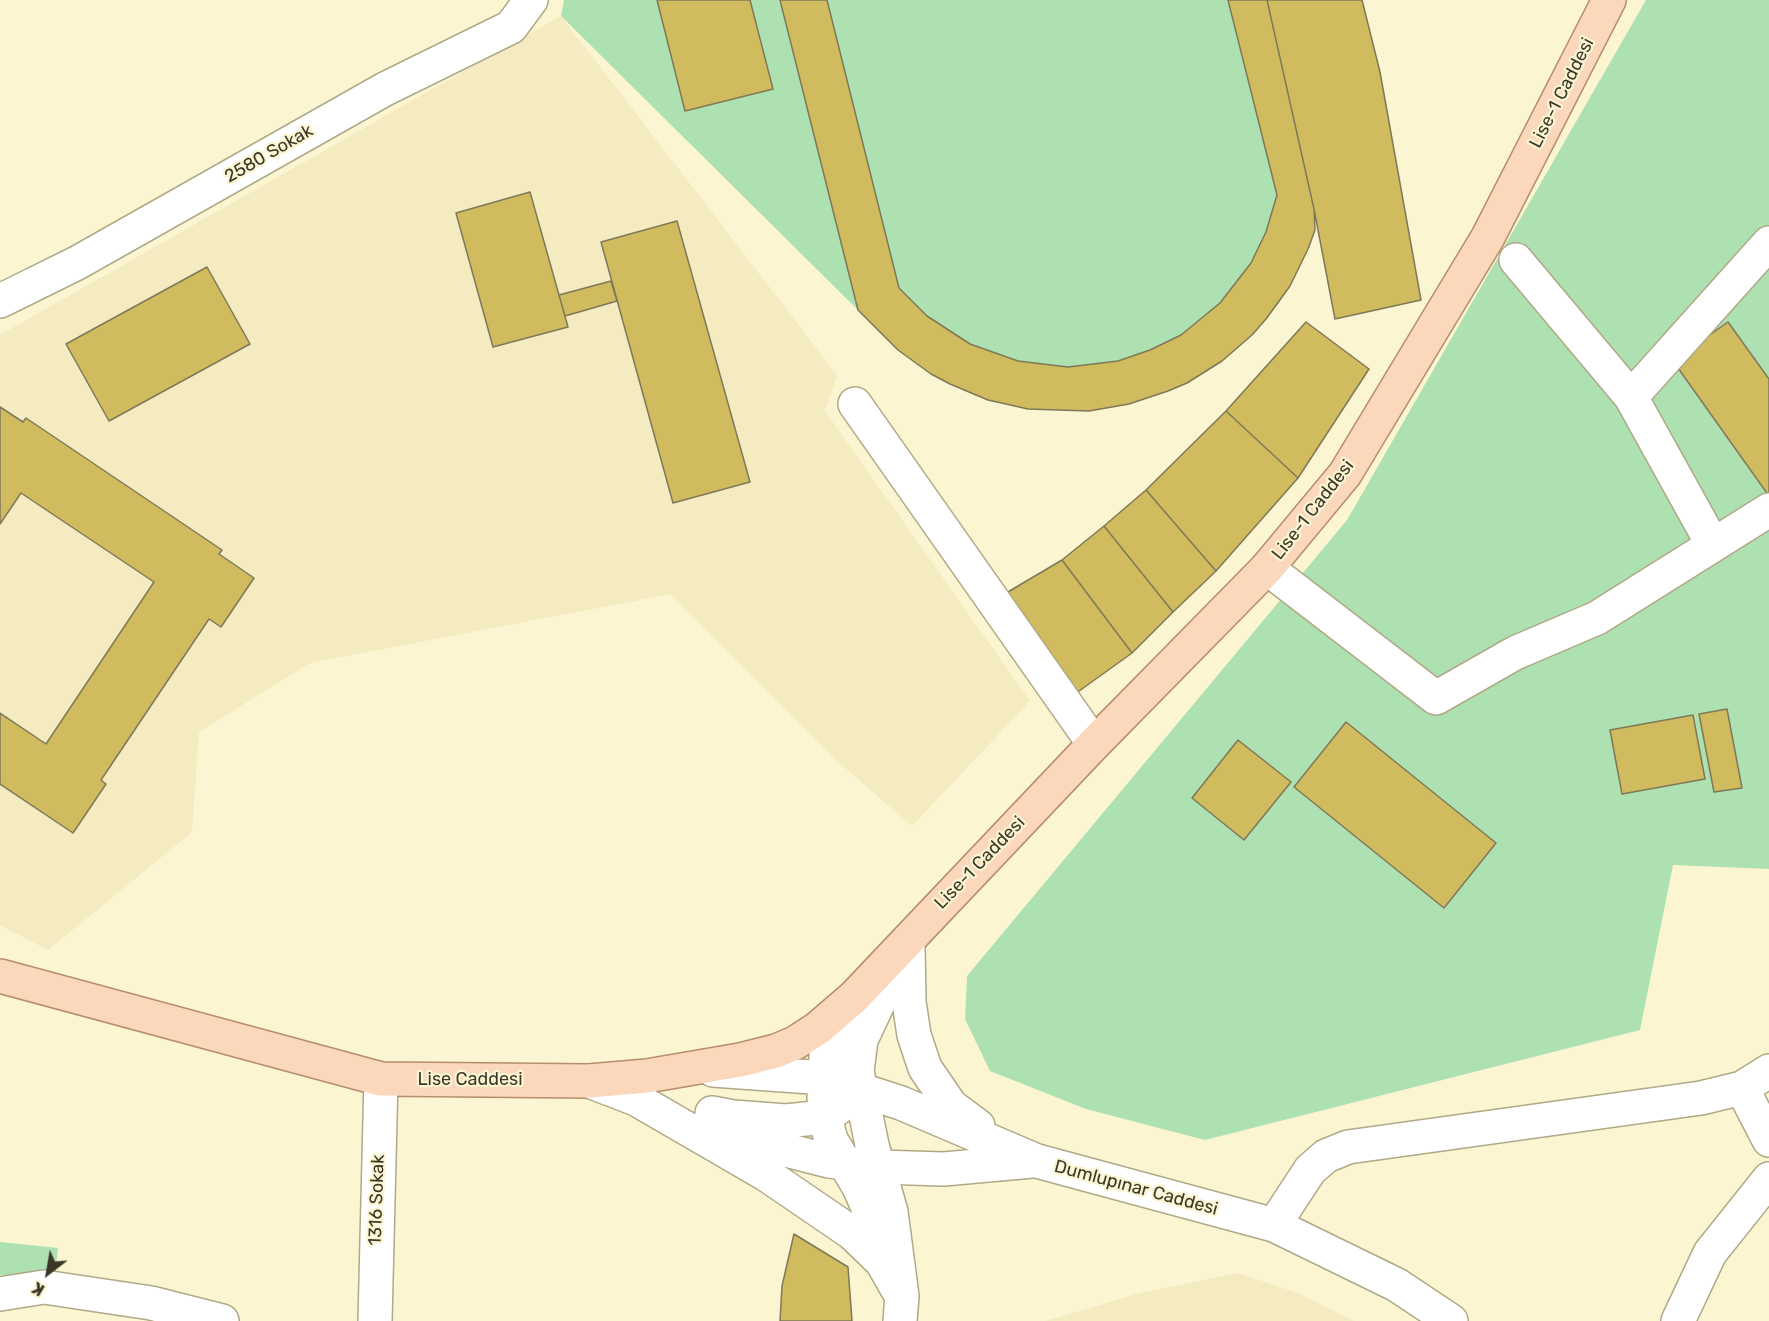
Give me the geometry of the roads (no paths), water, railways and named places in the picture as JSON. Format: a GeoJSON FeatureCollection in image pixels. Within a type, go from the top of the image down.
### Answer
{"type":"FeatureCollection","features":[{"type":"Feature","properties":{"kind":"main road","name":"Lise-1 Caddesi"},"geometry":{"type":"LineString","coordinates":[[908,939],[1094,744],[1267,568],[1345,474],[1488,237],[1609,0]]}},
{"type":"Feature","properties":{"kind":"main road","name":"Lise Caddesi"},"geometry":{"type":"LineString","coordinates":[[0,976],[381,1079],[589,1081],[647,1076],[740,1060],[776,1051],[795,1043],[818,1028],[854,997],[908,939]]}},
{"type":"Feature","properties":{"kind":"street","name":"2580 Sokak"},"geometry":{"type":"LineString","coordinates":[[0,301],[76,263],[385,89],[511,27],[531,0]]}},
{"type":"Feature","properties":{"kind":"street"},"geometry":{"type":"LineString","coordinates":[[1630,397],[1769,243]]}},
{"type":"Feature","properties":{"kind":"street"},"geometry":{"type":"LineString","coordinates":[[1516,260],[1630,397],[1713,545]]}},
{"type":"Feature","properties":{"kind":"street"},"geometry":{"type":"LineString","coordinates":[[855,404],[1094,744]]}},
{"type":"Feature","properties":{"kind":"street"},"geometry":{"type":"LineString","coordinates":[[1267,568],[1436,698],[1515,653],[1597,618],[1769,510]]}},
{"type":"Feature","properties":{"kind":"street"},"geometry":{"type":"LineString","coordinates":[[589,1081],[636,1098],[733,1117],[786,1121],[825,1117],[843,1104],[841,1081],[908,939]]}},
{"type":"Feature","properties":{"kind":"street"},"geometry":{"type":"LineString","coordinates":[[908,939],[909,1002],[914,1035],[925,1068],[951,1106],[1022,1154]]}},
{"type":"Feature","properties":{"kind":"street"},"geometry":{"type":"LineString","coordinates":[[854,997],[840,1017],[830,1037],[826,1053],[872,1145],[879,1167],[891,1212],[901,1309]]}},
{"type":"Feature","properties":{"kind":"street","name":"Dumlupınar Caddesi"},"geometry":{"type":"LineString","coordinates":[[693,1068],[841,1081],[1022,1154],[1274,1225],[1397,1285],[1451,1321]]}},
{"type":"Feature","properties":{"kind":"street","name":"1316 Sokak"},"geometry":{"type":"LineString","coordinates":[[375,1321],[381,1079]]}},
{"type":"Feature","properties":{"kind":"street"},"geometry":{"type":"LineString","coordinates":[[1274,1225],[1310,1170],[1326,1156],[1348,1147],[1701,1098],[1756,1079],[1769,1140]]}},
{"type":"Feature","properties":{"kind":"street"},"geometry":{"type":"LineString","coordinates":[[636,1098],[767,1175],[852,1233],[882,1262],[901,1309]]}},
{"type":"Feature","properties":{"kind":"street"},"geometry":{"type":"LineString","coordinates":[[825,1117],[831,1140],[859,1187],[876,1225],[901,1309]]}},
{"type":"Feature","properties":{"kind":"street"},"geometry":{"type":"LineString","coordinates":[[680,1123],[829,1161],[879,1167],[944,1169],[1022,1154]]}},
{"type":"Feature","properties":{"kind":"street"},"geometry":{"type":"LineString","coordinates":[[1678,1321],[1710,1253],[1769,1179]]}},
{"type":"Feature","properties":{"kind":"street"},"geometry":{"type":"LineString","coordinates":[[0,1294],[44,1287],[147,1312],[222,1321]]}}]}
